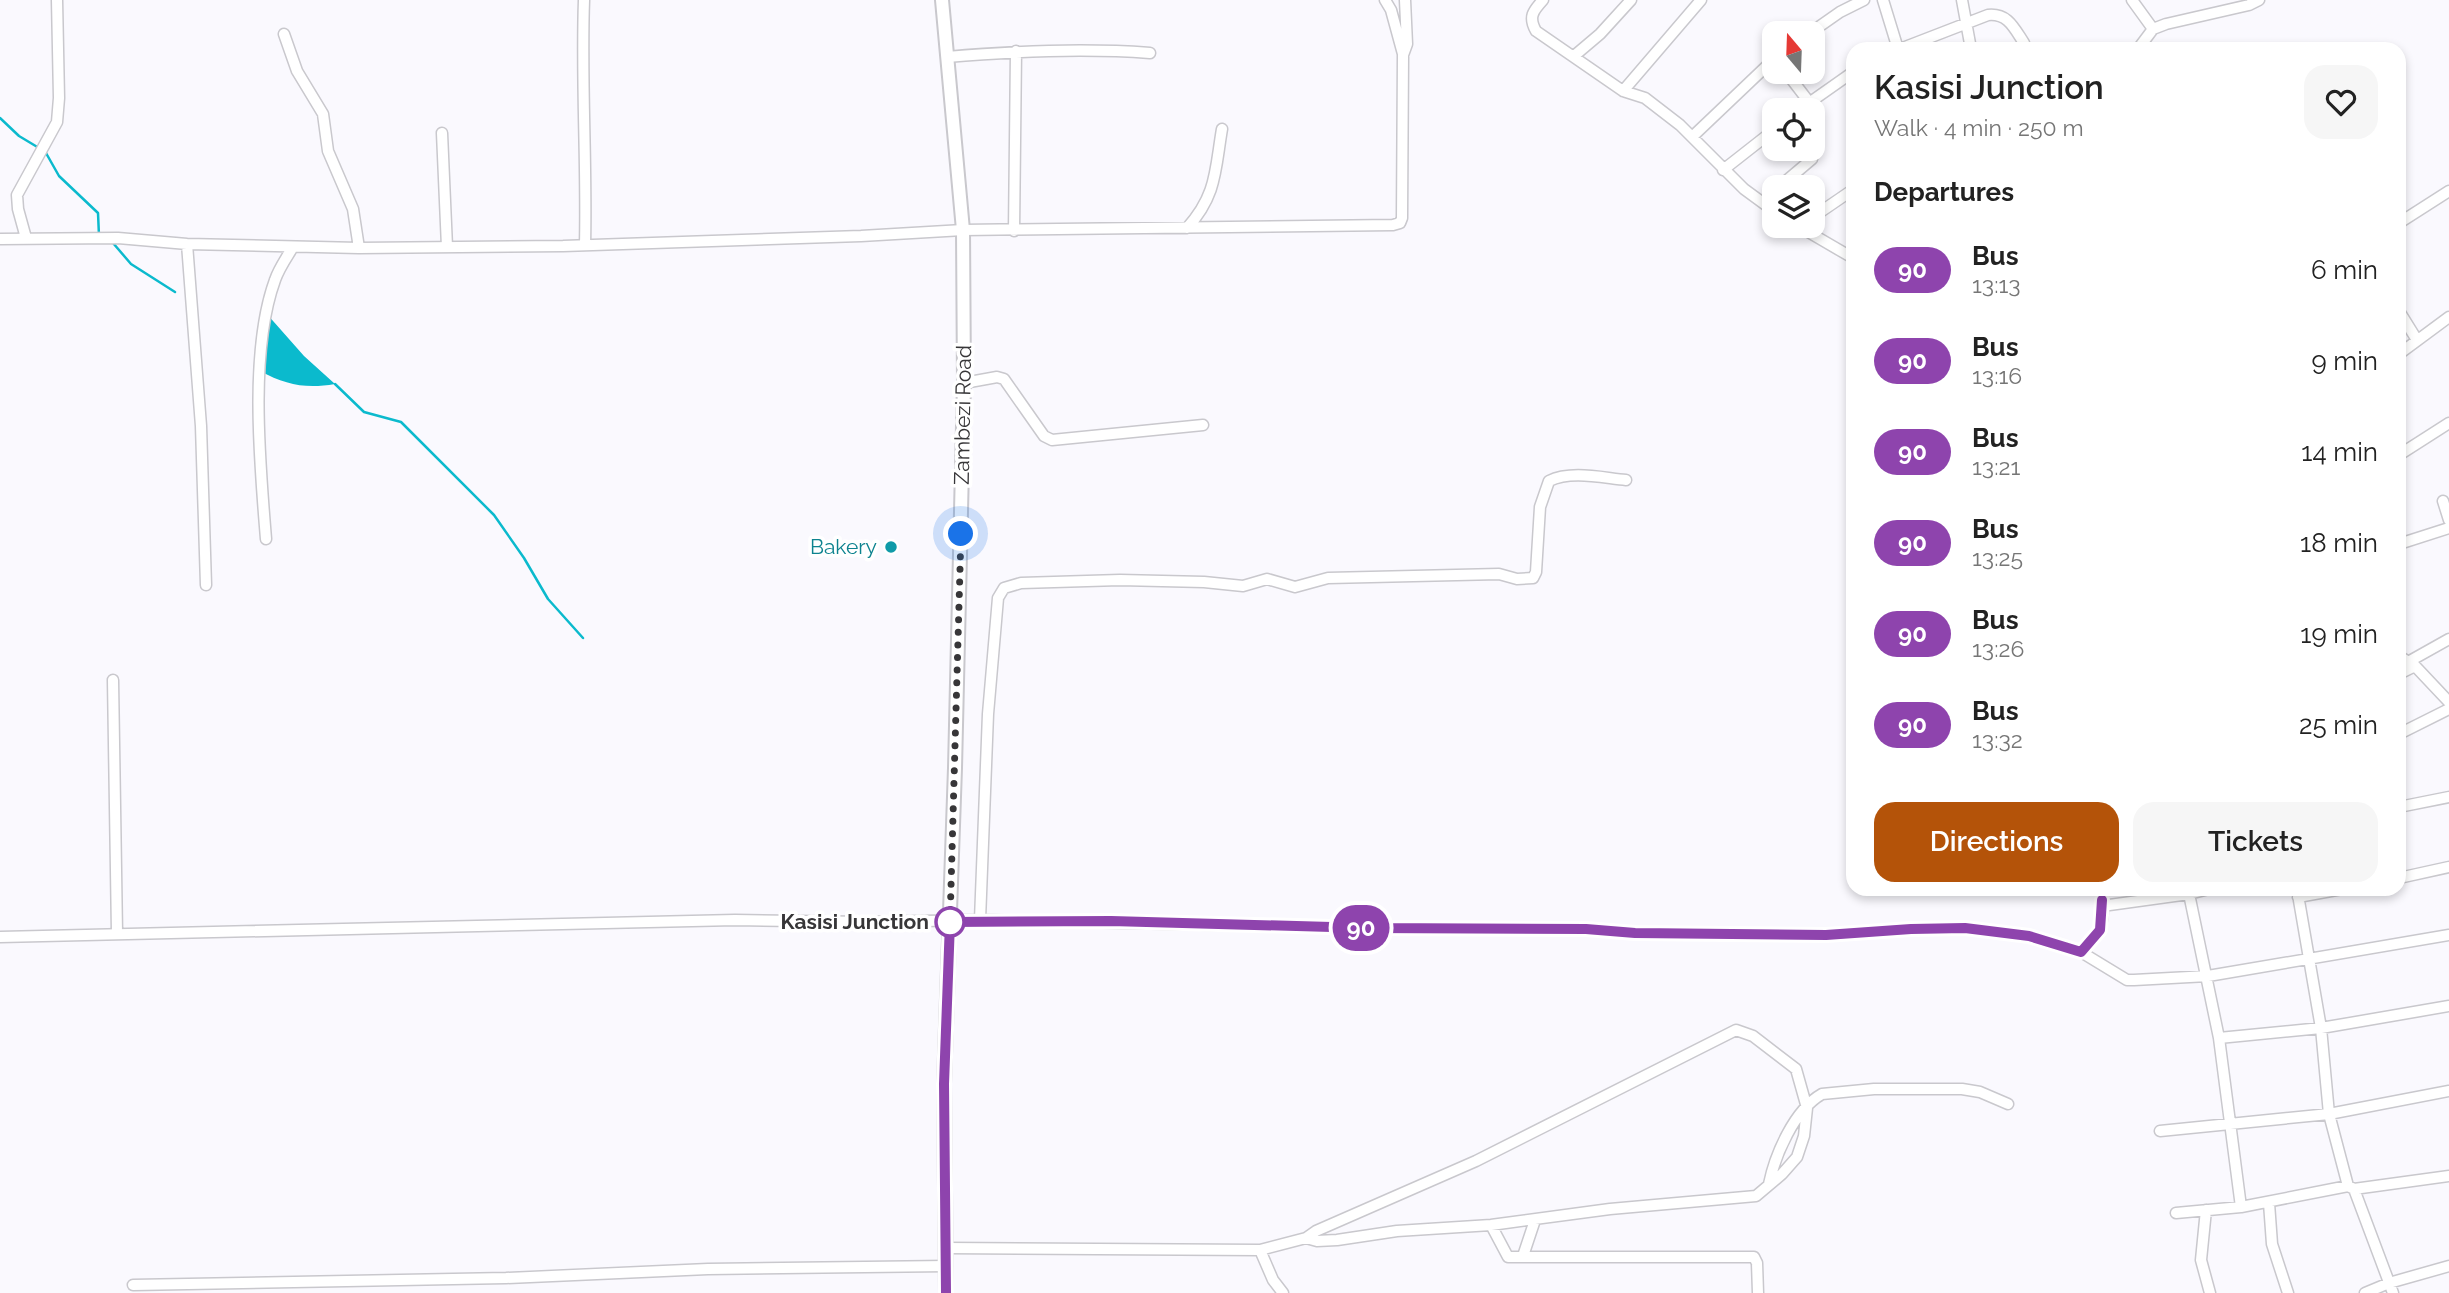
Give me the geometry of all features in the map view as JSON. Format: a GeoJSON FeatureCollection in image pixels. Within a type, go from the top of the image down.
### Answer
{"type":"FeatureCollection","features":[{"type":"Feature","properties":{"kind":"main road","name":"Zambezi Road"},"geometry":{"type":"LineString","coordinates":[[942,0],[963,230],[964,383],[944,1084],[946,1293]]}},
{"type":"Feature","properties":{"kind":"street"},"geometry":{"type":"LineString","coordinates":[[26,238],[17,195],[57,122],[60,98],[57,0]]}},
{"type":"Feature","properties":{"kind":"street"},"geometry":{"type":"LineString","coordinates":[[584,0],[582,101],[585,245]]}},
{"type":"Feature","properties":{"kind":"street"},"geometry":{"type":"LineString","coordinates":[[0,239],[118,238],[187,244],[359,248],[585,245],[963,230],[1393,225],[1400,223],[1402,218],[1403,55],[1391,10],[1385,0]]}},
{"type":"Feature","properties":{"kind":"street"},"geometry":{"type":"LineString","coordinates":[[1403,55],[1407,44],[1405,0]]}},
{"type":"Feature","properties":{"kind":"street"},"geometry":{"type":"LineString","coordinates":[[1544,0],[1533,10],[1531,19],[1536,31],[1623,91],[1645,98],[1762,202]]}},
{"type":"Feature","properties":{"kind":"street"},"geometry":{"type":"LineString","coordinates":[[1574,56],[1600,34],[1631,0]]}},
{"type":"Feature","properties":{"kind":"street"},"geometry":{"type":"LineString","coordinates":[[1623,91],[1701,0]]}},
{"type":"Feature","properties":{"kind":"street"},"geometry":{"type":"LineString","coordinates":[[1825,22],[1864,0]]}},
{"type":"Feature","properties":{"kind":"street"},"geometry":{"type":"LineString","coordinates":[[1884,0],[1897,42]]}},
{"type":"Feature","properties":{"kind":"street"},"geometry":{"type":"LineString","coordinates":[[1962,0],[1970,42]]}},
{"type":"Feature","properties":{"kind":"street"},"geometry":{"type":"LineString","coordinates":[[2132,0],[2154,29]]}},
{"type":"Feature","properties":{"kind":"street"},"geometry":{"type":"LineString","coordinates":[[2144,42],[2154,29],[2166,24],[2249,5],[2259,0]]}},
{"type":"Feature","properties":{"kind":"street"},"geometry":{"type":"LineString","coordinates":[[1919,42],[1988,15],[2001,16],[2023,42]]}},
{"type":"Feature","properties":{"kind":"street"},"geometry":{"type":"LineString","coordinates":[[284,34],[298,71],[323,114],[328,151],[353,209],[359,248]]}},
{"type":"Feature","properties":{"kind":"street"},"geometry":{"type":"LineString","coordinates":[[1014,231],[1016,51]]}},
{"type":"Feature","properties":{"kind":"street"},"geometry":{"type":"LineString","coordinates":[[947,57],[1016,51],[1150,52]]}},
{"type":"Feature","properties":{"kind":"street"},"geometry":{"type":"LineString","coordinates":[[1692,137],[1762,70]]}},
{"type":"Feature","properties":{"kind":"street"},"geometry":{"type":"LineString","coordinates":[[1815,98],[1846,77]]}},
{"type":"Feature","properties":{"kind":"street"},"geometry":{"type":"LineString","coordinates":[[1795,84],[1806,98]]}},
{"type":"Feature","properties":{"kind":"street"},"geometry":{"type":"LineString","coordinates":[[1187,228],[1197,217],[1214,188],[1222,129]]}},
{"type":"Feature","properties":{"kind":"street"},"geometry":{"type":"LineString","coordinates":[[442,133],[447,247]]}},
{"type":"Feature","properties":{"kind":"street"},"geometry":{"type":"LineString","coordinates":[[1723,170],[1762,139]]}},
{"type":"Feature","properties":{"kind":"street"},"geometry":{"type":"LineString","coordinates":[[1793,175],[1810,161]]}},
{"type":"Feature","properties":{"kind":"street"},"geometry":{"type":"LineString","coordinates":[[2406,219],[2449,191]]}},
{"type":"Feature","properties":{"kind":"street"},"geometry":{"type":"LineString","coordinates":[[1825,208],[1846,195]]}},
{"type":"Feature","properties":{"kind":"street"},"geometry":{"type":"LineString","coordinates":[[1820,238],[1846,254]]}},
{"type":"Feature","properties":{"kind":"street"},"geometry":{"type":"LineString","coordinates":[[187,244],[201,426],[206,585]]}},
{"type":"Feature","properties":{"kind":"street"},"geometry":{"type":"LineString","coordinates":[[266,539],[260,463],[260,371],[266,313],[275,278],[293,247]]}},
{"type":"Feature","properties":{"kind":"street"},"geometry":{"type":"LineString","coordinates":[[2406,349],[2449,317]]}},
{"type":"Feature","properties":{"kind":"street"},"geometry":{"type":"LineString","coordinates":[[2406,322],[2417,340]]}},
{"type":"Feature","properties":{"kind":"street"},"geometry":{"type":"LineString","coordinates":[[964,383],[996,377],[1004,379],[1044,436],[1052,440],[1203,425]]}},
{"type":"Feature","properties":{"kind":"street"},"geometry":{"type":"LineString","coordinates":[[2406,451],[2449,423]]}},
{"type":"Feature","properties":{"kind":"street"},"geometry":{"type":"LineString","coordinates":[[980,920],[988,714],[998,598],[1004,587],[1021,583],[1120,580],[1243,586],[1267,579],[1295,587],[1328,578],[1499,574],[1526,580],[1533,578],[1536,572],[1540,507],[1549,481],[1577,476],[1626,480]]}},
{"type":"Feature","properties":{"kind":"street"},"geometry":{"type":"LineString","coordinates":[[2443,501],[2449,520]]}},
{"type":"Feature","properties":{"kind":"street"},"geometry":{"type":"LineString","coordinates":[[2406,542],[2449,528]]}},
{"type":"Feature","properties":{"kind":"street"},"geometry":{"type":"LineString","coordinates":[[2449,639],[2407,661],[2449,702]]}},
{"type":"Feature","properties":{"kind":"street"},"geometry":{"type":"LineString","coordinates":[[113,680],[117,933]]}},
{"type":"Feature","properties":{"kind":"street"},"geometry":{"type":"LineString","coordinates":[[2406,730],[2449,709]]}},
{"type":"Feature","properties":{"kind":"street"},"geometry":{"type":"LineString","coordinates":[[2406,806],[2449,797]]}},
{"type":"Feature","properties":{"kind":"street"},"geometry":{"type":"LineString","coordinates":[[2406,876],[2449,867]]}},
{"type":"Feature","properties":{"kind":"street"},"geometry":{"type":"LineString","coordinates":[[2081,952],[2100,930],[2101,896]]}},
{"type":"Feature","properties":{"kind":"street"},"geometry":{"type":"LineString","coordinates":[[2102,905],[2158,896]]}},
{"type":"Feature","properties":{"kind":"street"},"geometry":{"type":"LineString","coordinates":[[2190,896],[2219,1038],[2241,1207]]}},
{"type":"Feature","properties":{"kind":"street"},"geometry":{"type":"LineString","coordinates":[[2299,896],[2321,1028],[2329,1114],[2351,1188],[2391,1288]]}},
{"type":"Feature","properties":{"kind":"street"},"geometry":{"type":"LineString","coordinates":[[0,937],[735,920],[980,920],[1826,935],[1965,928],[2029,936],[2081,952],[2129,980],[2208,976],[2449,935]]}},
{"type":"Feature","properties":{"kind":"street"},"geometry":{"type":"LineString","coordinates":[[2219,1038],[2321,1028],[2449,1006]]}},
{"type":"Feature","properties":{"kind":"street"},"geometry":{"type":"LineString","coordinates":[[946,1248],[1260,1250],[1306,1238],[1316,1231],[1476,1161],[1736,1030],[1753,1036],[1796,1069],[1807,1108],[1804,1136],[1797,1157],[1756,1196],[1611,1209],[1491,1225],[1397,1231],[1337,1240],[1317,1241],[1306,1238]]}},
{"type":"Feature","properties":{"kind":"street"},"geometry":{"type":"LineString","coordinates":[[1769,1185],[1772,1166],[1792,1125],[1815,1098],[1822,1094],[1874,1089],[1962,1088],[1980,1092],[2008,1104]]}},
{"type":"Feature","properties":{"kind":"street"},"geometry":{"type":"LineString","coordinates":[[2160,1131],[2329,1114],[2449,1091]]}},
{"type":"Feature","properties":{"kind":"street"},"geometry":{"type":"LineString","coordinates":[[2176,1213],[2241,1207],[2351,1188],[2449,1176]]}},
{"type":"Feature","properties":{"kind":"street"},"geometry":{"type":"LineString","coordinates":[[2269,1203],[2272,1244],[2288,1293]]}},
{"type":"Feature","properties":{"kind":"street"},"geometry":{"type":"LineString","coordinates":[[2206,1210],[2201,1259],[2210,1293]]}},
{"type":"Feature","properties":{"kind":"street"},"geometry":{"type":"LineString","coordinates":[[1523,1256],[1535,1220]]}},
{"type":"Feature","properties":{"kind":"street"},"geometry":{"type":"LineString","coordinates":[[1491,1225],[1508,1257],[1754,1257],[1758,1293]]}},
{"type":"Feature","properties":{"kind":"street"},"geometry":{"type":"LineString","coordinates":[[1260,1250],[1273,1280],[1283,1293]]}},
{"type":"Feature","properties":{"kind":"street"},"geometry":{"type":"LineString","coordinates":[[133,1285],[506,1278],[708,1269],[947,1266]]}},
{"type":"Feature","properties":{"kind":"street"},"geometry":{"type":"LineString","coordinates":[[2365,1293],[2391,1288],[2449,1266]]}},
{"type":"Feature","properties":{"kind":"water"},"geometry":{"type":"Polygon","coordinates":[[[266,313],[304,356],[335,384],[296,385],[260,371],[266,313]]]}},
{"type":"Feature","properties":{"kind":"waterway"},"geometry":{"type":"LineString","coordinates":[[0,118],[19,136],[39,148]]}},
{"type":"Feature","properties":{"kind":"waterway"},"geometry":{"type":"LineString","coordinates":[[46,153],[59,176],[98,213],[99,236]]}},
{"type":"Feature","properties":{"kind":"waterway"},"geometry":{"type":"LineString","coordinates":[[113,243],[131,264],[175,292]]}},
{"type":"Feature","properties":{"kind":"waterway"},"geometry":{"type":"LineString","coordinates":[[335,384],[364,412],[401,422],[494,515],[548,599],[583,638]]}},
{"type":"Feature","properties":{"kind":"bus line","name":"90"},"geometry":{"type":"LineString","coordinates":[[946,1293],[944,1084],[950,922],[1111,921],[1826,935],[1965,928],[2029,936],[2081,952],[2098,935],[2102,925],[2102,900]]}},
{"type":"Feature","properties":{"kind":"place","name":"Bakery"},"geometry":{"type":"Point","coordinates":[891,547]}},
{"type":"Feature","properties":{"kind":"place","name":"Kasisi Junction"},"geometry":{"type":"Point","coordinates":[950,922]}},
{"type":"Feature","properties":{"kind":"route"},"geometry":{"type":"LineString","coordinates":[[950,922],[961,534]]}}]}
